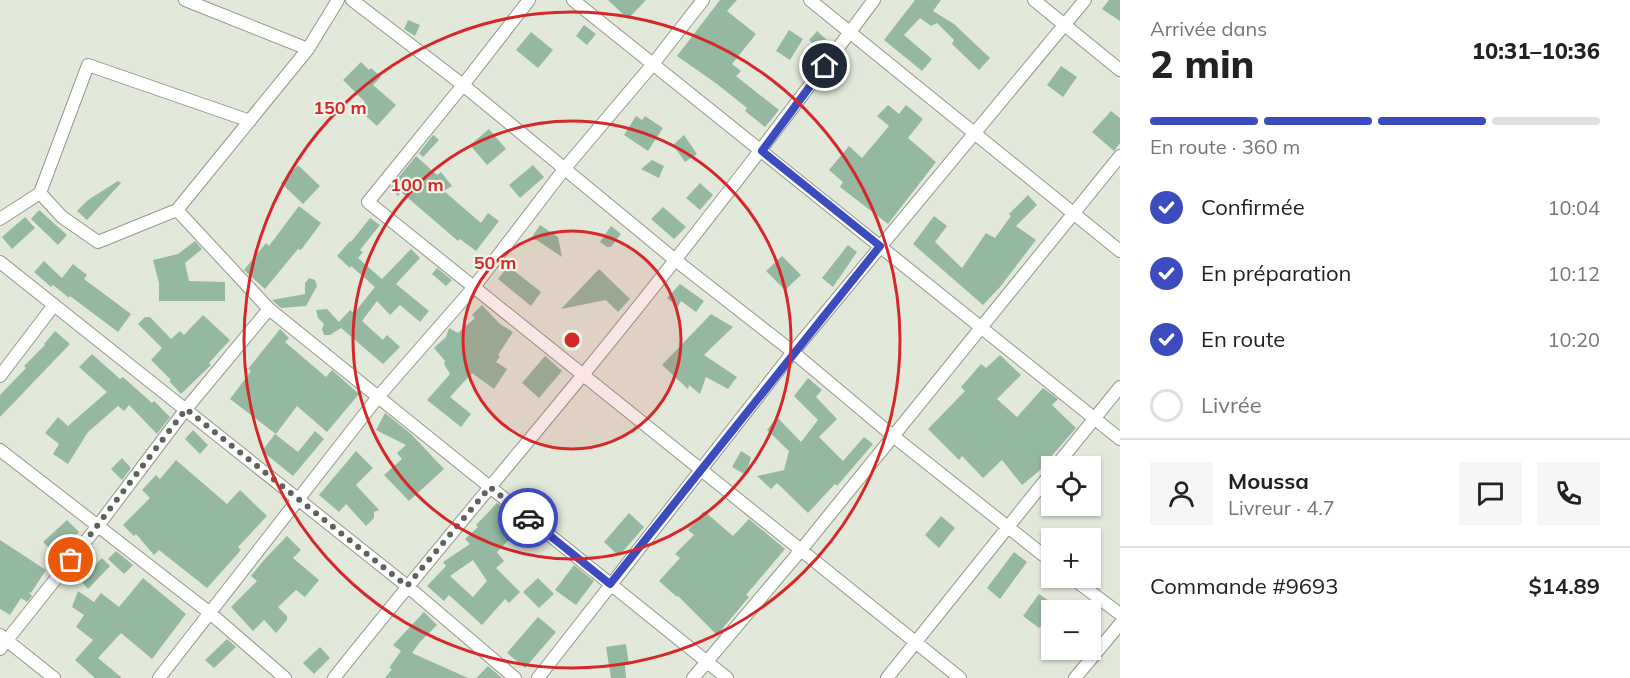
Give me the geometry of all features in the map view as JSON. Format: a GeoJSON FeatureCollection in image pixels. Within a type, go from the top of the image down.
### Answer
{"type":"FeatureCollection","features":[{"type":"Feature","properties":{"kind":"street"},"geometry":{"type":"LineString","coordinates":[[185,0],[308,49]]}},
{"type":"Feature","properties":{"kind":"street"},"geometry":{"type":"LineString","coordinates":[[40,193],[62,217],[98,242],[177,210],[308,49],[338,0]]}},
{"type":"Feature","properties":{"kind":"street"},"geometry":{"type":"LineString","coordinates":[[352,0],[464,85],[674,259],[793,352],[893,436],[1041,553]]}},
{"type":"Feature","properties":{"kind":"street"},"geometry":{"type":"LineString","coordinates":[[529,0],[464,85],[368,202],[960,678]]}},
{"type":"Feature","properties":{"kind":"street"},"geometry":{"type":"LineString","coordinates":[[573,0],[1120,438]]}},
{"type":"Feature","properties":{"kind":"street"},"geometry":{"type":"LineString","coordinates":[[159,678],[378,397],[474,287],[565,168],[653,64],[703,0]]}},
{"type":"Feature","properties":{"kind":"street"},"geometry":{"type":"LineString","coordinates":[[810,0],[1120,251]]}},
{"type":"Feature","properties":{"kind":"street"},"geometry":{"type":"LineString","coordinates":[[334,678],[407,586],[583,375],[762,151],[874,0]]}},
{"type":"Feature","properties":{"kind":"street"},"geometry":{"type":"LineString","coordinates":[[1034,0],[1120,70]]}},
{"type":"Feature","properties":{"kind":"street"},"geometry":{"type":"LineString","coordinates":[[538,678],[793,352],[1085,0]]}},
{"type":"Feature","properties":{"kind":"street"},"geometry":{"type":"LineString","coordinates":[[0,219],[40,193],[88,65],[250,121]]}},
{"type":"Feature","properties":{"kind":"street"},"geometry":{"type":"LineString","coordinates":[[693,678],[801,550],[1120,156]]}},
{"type":"Feature","properties":{"kind":"street"},"geometry":{"type":"LineString","coordinates":[[177,210],[269,309],[727,678]]}},
{"type":"Feature","properties":{"kind":"street"},"geometry":{"type":"LineString","coordinates":[[0,262],[407,586],[515,678]]}},
{"type":"Feature","properties":{"kind":"street"},"geometry":{"type":"LineString","coordinates":[[0,376],[54,305]]}},
{"type":"Feature","properties":{"kind":"street"},"geometry":{"type":"LineString","coordinates":[[54,678],[2,642],[97,527],[186,409],[269,309]]}},
{"type":"Feature","properties":{"kind":"street"},"geometry":{"type":"LineString","coordinates":[[1064,456],[1120,387]]}},
{"type":"Feature","properties":{"kind":"street"},"geometry":{"type":"LineString","coordinates":[[0,450],[210,613],[285,678]]}},
{"type":"Feature","properties":{"kind":"street"},"geometry":{"type":"LineString","coordinates":[[887,678],[1041,485]]}},
{"type":"Feature","properties":{"kind":"street"},"geometry":{"type":"LineString","coordinates":[[1085,588],[1120,614]]}},
{"type":"Feature","properties":{"kind":"street"},"geometry":{"type":"LineString","coordinates":[[1076,678],[1120,624]]}},
{"type":"Feature","properties":{"kind":"building"},"geometry":{"type":"Polygon","coordinates":[[[608,0],[646,0],[628,19],[608,0]]]}},
{"type":"Feature","properties":{"kind":"building"},"geometry":{"type":"Polygon","coordinates":[[[720,0],[737,0],[727,11],[756,34],[732,64],[741,71],[736,76],[779,110],[765,127],[745,111],[747,108],[677,56],[720,0]]]}},
{"type":"Feature","properties":{"kind":"building"},"geometry":{"type":"Polygon","coordinates":[[[915,0],[941,0],[933,11],[954,24],[990,58],[979,70],[952,44],[954,40],[937,23],[931,26],[920,18],[904,35],[932,59],[922,71],[884,40],[915,0]]]}},
{"type":"Feature","properties":{"kind":"building"},"geometry":{"type":"Polygon","coordinates":[[[1109,0],[1120,0],[1120,21],[1102,9],[1109,0]]]}},
{"type":"Feature","properties":{"kind":"building"},"geometry":{"type":"Polygon","coordinates":[[[408,20],[420,25],[415,36],[404,29],[408,20]]]}},
{"type":"Feature","properties":{"kind":"building"},"geometry":{"type":"Polygon","coordinates":[[[584,25],[596,34],[587,45],[576,36],[584,25]]]}},
{"type":"Feature","properties":{"kind":"building"},"geometry":{"type":"Polygon","coordinates":[[[789,30],[803,39],[790,60],[776,51],[789,30]]]}},
{"type":"Feature","properties":{"kind":"building"},"geometry":{"type":"Polygon","coordinates":[[[817,31],[831,44],[823,54],[809,40],[817,31]]]}},
{"type":"Feature","properties":{"kind":"building"},"geometry":{"type":"Polygon","coordinates":[[[531,32],[553,50],[538,68],[516,50],[531,32]]]}},
{"type":"Feature","properties":{"kind":"building"},"geometry":{"type":"Polygon","coordinates":[[[361,62],[381,77],[373,85],[396,105],[377,126],[358,109],[365,102],[343,80],[361,62]]]}},
{"type":"Feature","properties":{"kind":"building"},"geometry":{"type":"Polygon","coordinates":[[[1061,66],[1077,77],[1063,97],[1047,85],[1061,66]]]}},
{"type":"Feature","properties":{"kind":"building"},"geometry":{"type":"Polygon","coordinates":[[[888,105],[899,114],[906,105],[923,119],[908,138],[936,162],[888,224],[840,187],[843,182],[829,170],[849,146],[862,158],[889,126],[877,116],[888,105]]]}},
{"type":"Feature","properties":{"kind":"building"},"geometry":{"type":"Polygon","coordinates":[[[1111,111],[1120,118],[1120,143],[1114,151],[1092,132],[1111,111]]]}},
{"type":"Feature","properties":{"kind":"building"},"geometry":{"type":"Polygon","coordinates":[[[636,116],[642,120],[645,116],[663,128],[648,151],[624,135],[636,116]]]}},
{"type":"Feature","properties":{"kind":"building"},"geometry":{"type":"Polygon","coordinates":[[[489,129],[506,149],[487,165],[470,145],[489,129]]]}},
{"type":"Feature","properties":{"kind":"building"},"geometry":{"type":"Polygon","coordinates":[[[433,135],[439,140],[423,157],[419,153],[433,135]]]}},
{"type":"Feature","properties":{"kind":"building"},"geometry":{"type":"Polygon","coordinates":[[[684,135],[697,154],[685,162],[673,145],[684,135]]]}},
{"type":"Feature","properties":{"kind":"building"},"geometry":{"type":"Polygon","coordinates":[[[416,156],[437,175],[441,172],[452,186],[444,191],[481,223],[488,213],[499,221],[476,251],[460,239],[458,241],[401,192],[398,196],[390,188],[416,156]]]}},
{"type":"Feature","properties":{"kind":"building"},"geometry":{"type":"Polygon","coordinates":[[[652,160],[664,166],[659,178],[641,169],[652,160]]]}},
{"type":"Feature","properties":{"kind":"building"},"geometry":{"type":"Polygon","coordinates":[[[298,165],[320,186],[303,204],[281,183],[298,165]]]}},
{"type":"Feature","properties":{"kind":"building"},"geometry":{"type":"Polygon","coordinates":[[[533,165],[544,177],[520,198],[509,185],[533,165]]]}},
{"type":"Feature","properties":{"kind":"building"},"geometry":{"type":"Polygon","coordinates":[[[118,181],[121,183],[87,220],[77,211],[88,200],[118,181]]]}},
{"type":"Feature","properties":{"kind":"building"},"geometry":{"type":"Polygon","coordinates":[[[700,183],[713,195],[700,210],[686,198],[700,183]]]}},
{"type":"Feature","properties":{"kind":"building"},"geometry":{"type":"Polygon","coordinates":[[[1028,195],[1037,205],[1016,226],[1036,240],[1000,287],[983,305],[913,244],[934,216],[947,226],[935,242],[962,268],[986,233],[995,238],[1011,216],[1009,214],[1028,195]]]}},
{"type":"Feature","properties":{"kind":"building"},"geometry":{"type":"Polygon","coordinates":[[[299,206],[321,223],[301,250],[298,249],[265,289],[244,270],[266,243],[269,246],[299,206]]]}},
{"type":"Feature","properties":{"kind":"building"},"geometry":{"type":"Polygon","coordinates":[[[663,207],[686,227],[674,239],[651,219],[663,207]]]}},
{"type":"Feature","properties":{"kind":"building"},"geometry":{"type":"Polygon","coordinates":[[[39,210],[67,235],[58,245],[31,219],[39,210]]]}},
{"type":"Feature","properties":{"kind":"building"},"geometry":{"type":"Polygon","coordinates":[[[25,217],[35,228],[12,249],[2,237],[25,217]]]}},
{"type":"Feature","properties":{"kind":"building"},"geometry":{"type":"Polygon","coordinates":[[[370,218],[380,225],[360,250],[363,252],[358,258],[382,279],[411,249],[420,258],[396,284],[429,311],[420,322],[400,305],[390,315],[377,301],[362,321],[383,340],[387,335],[400,347],[383,364],[341,328],[330,335],[324,335],[322,329],[324,324],[318,318],[316,310],[327,309],[339,322],[350,310],[354,313],[375,287],[337,256],[370,218]]]}},
{"type":"Feature","properties":{"kind":"building"},"geometry":{"type":"Polygon","coordinates":[[[540,225],[558,237],[562,257],[532,237],[540,225]]]}},
{"type":"Feature","properties":{"kind":"building"},"geometry":{"type":"Polygon","coordinates":[[[611,226],[621,234],[611,247],[607,247],[600,242],[611,226]]]}},
{"type":"Feature","properties":{"kind":"building"},"geometry":{"type":"Polygon","coordinates":[[[195,241],[202,249],[185,263],[189,281],[225,282],[225,301],[159,301],[159,283],[153,260],[178,254],[195,241]]]}},
{"type":"Feature","properties":{"kind":"building"},"geometry":{"type":"Polygon","coordinates":[[[848,245],[857,252],[833,287],[822,278],[848,245]]]}},
{"type":"Feature","properties":{"kind":"building"},"geometry":{"type":"Polygon","coordinates":[[[782,256],[801,275],[785,290],[766,271],[782,256]]]}},
{"type":"Feature","properties":{"kind":"building"},"geometry":{"type":"Polygon","coordinates":[[[44,261],[62,278],[73,264],[87,275],[84,279],[131,314],[118,332],[70,296],[69,298],[53,285],[51,287],[34,272],[44,261]]]}},
{"type":"Feature","properties":{"kind":"building"},"geometry":{"type":"Polygon","coordinates":[[[508,266],[541,292],[531,306],[498,279],[508,266]]]}},
{"type":"Feature","properties":{"kind":"building"},"geometry":{"type":"Polygon","coordinates":[[[437,268],[452,280],[446,286],[432,274],[437,268]]]}},
{"type":"Feature","properties":{"kind":"building"},"geometry":{"type":"Polygon","coordinates":[[[599,269],[630,299],[618,312],[606,300],[561,309],[599,269]]]}},
{"type":"Feature","properties":{"kind":"building"},"geometry":{"type":"Polygon","coordinates":[[[309,278],[315,280],[317,286],[306,306],[281,308],[272,300],[305,294],[305,283],[309,278]]]}},
{"type":"Feature","properties":{"kind":"building"},"geometry":{"type":"Polygon","coordinates":[[[680,284],[704,301],[696,312],[681,301],[678,307],[667,298],[680,284]]]}},
{"type":"Feature","properties":{"kind":"building"},"geometry":{"type":"Polygon","coordinates":[[[482,305],[500,324],[513,332],[496,362],[507,369],[494,389],[472,373],[450,397],[471,414],[461,427],[427,400],[450,374],[444,364],[445,361],[434,348],[446,337],[449,328],[458,333],[475,318],[472,315],[482,305]]]}},
{"type":"Feature","properties":{"kind":"building"},"geometry":{"type":"Polygon","coordinates":[[[711,314],[733,327],[704,355],[737,377],[728,389],[706,377],[700,394],[689,385],[688,389],[662,365],[711,314]]]}},
{"type":"Feature","properties":{"kind":"building"},"geometry":{"type":"Polygon","coordinates":[[[203,315],[230,340],[209,363],[211,365],[181,394],[151,360],[162,348],[138,324],[145,317],[150,317],[171,339],[180,331],[184,335],[203,315]]]}},
{"type":"Feature","properties":{"kind":"building"},"geometry":{"type":"Polygon","coordinates":[[[280,329],[289,338],[285,342],[326,377],[332,370],[359,394],[327,432],[297,406],[276,434],[230,399],[251,371],[248,369],[280,329]]]}},
{"type":"Feature","properties":{"kind":"building"},"geometry":{"type":"Polygon","coordinates":[[[55,331],[70,344],[0,417],[0,395],[26,368],[24,366],[55,331]]]}},
{"type":"Feature","properties":{"kind":"building"},"geometry":{"type":"Polygon","coordinates":[[[92,354],[120,379],[123,377],[152,403],[154,401],[170,417],[157,434],[129,405],[124,411],[118,406],[88,432],[68,464],[53,454],[59,444],[45,433],[58,417],[68,426],[107,392],[79,367],[92,354]]]}},
{"type":"Feature","properties":{"kind":"building"},"geometry":{"type":"Polygon","coordinates":[[[1000,355],[1021,375],[997,399],[1017,417],[1043,388],[1058,399],[1052,405],[1076,428],[1052,456],[1041,456],[1041,469],[1022,485],[1002,460],[983,478],[962,456],[959,460],[928,429],[965,391],[961,387],[981,364],[986,368],[1000,355]]]}},
{"type":"Feature","properties":{"kind":"building"},"geometry":{"type":"Polygon","coordinates":[[[545,356],[562,371],[539,398],[522,383],[545,356]]]}},
{"type":"Feature","properties":{"kind":"building"},"geometry":{"type":"Polygon","coordinates":[[[808,378],[822,390],[816,397],[837,419],[819,437],[843,461],[864,437],[873,444],[837,486],[835,484],[808,513],[777,483],[771,489],[757,476],[784,470],[789,451],[767,430],[777,417],[801,442],[818,420],[794,396],[808,378]]]}},
{"type":"Feature","properties":{"kind":"building"},"geometry":{"type":"Polygon","coordinates":[[[385,413],[411,434],[444,469],[409,501],[384,475],[402,459],[397,453],[406,445],[376,430],[385,413]]]}},
{"type":"Feature","properties":{"kind":"building"},"geometry":{"type":"Polygon","coordinates":[[[193,430],[208,445],[200,454],[185,439],[193,430]]]}},
{"type":"Feature","properties":{"kind":"building"},"geometry":{"type":"Polygon","coordinates":[[[315,431],[324,439],[293,476],[262,451],[275,434],[298,452],[315,431]]]}},
{"type":"Feature","properties":{"kind":"building"},"geometry":{"type":"Polygon","coordinates":[[[356,451],[373,468],[356,485],[379,510],[374,512],[374,518],[366,526],[346,504],[339,512],[319,495],[356,451]]]}},
{"type":"Feature","properties":{"kind":"building"},"geometry":{"type":"Polygon","coordinates":[[[741,451],[751,457],[746,475],[732,467],[741,451]]]}},
{"type":"Feature","properties":{"kind":"building"},"geometry":{"type":"Polygon","coordinates":[[[122,458],[131,468],[122,480],[111,469],[122,458]]]}},
{"type":"Feature","properties":{"kind":"building"},"geometry":{"type":"Polygon","coordinates":[[[176,460],[227,504],[240,490],[267,516],[238,547],[241,550],[207,588],[159,550],[154,555],[136,534],[134,536],[123,525],[150,498],[142,490],[156,475],[160,479],[176,460]]]}},
{"type":"Feature","properties":{"kind":"building"},"geometry":{"type":"Polygon","coordinates":[[[497,503],[523,525],[497,552],[504,561],[496,568],[520,592],[509,603],[505,599],[482,625],[449,595],[444,601],[427,586],[446,566],[443,562],[470,544],[465,539],[478,527],[476,525],[497,503]],[[473,560],[450,576],[473,597],[487,581],[473,560]]]}},
{"type":"Feature","properties":{"kind":"building"},"geometry":{"type":"Polygon","coordinates":[[[704,511],[733,536],[749,519],[785,549],[746,595],[749,597],[717,635],[678,596],[659,581],[680,558],[675,554],[694,535],[688,530],[704,511]]]}},
{"type":"Feature","properties":{"kind":"building"},"geometry":{"type":"Polygon","coordinates":[[[629,513],[644,527],[619,556],[604,542],[629,513]]]}},
{"type":"Feature","properties":{"kind":"building"},"geometry":{"type":"Polygon","coordinates":[[[941,516],[955,528],[939,548],[925,535],[941,516]]]}},
{"type":"Feature","properties":{"kind":"building"},"geometry":{"type":"Polygon","coordinates":[[[67,520],[79,532],[55,554],[43,542],[67,520]]]}},
{"type":"Feature","properties":{"kind":"building"},"geometry":{"type":"Polygon","coordinates":[[[287,536],[301,550],[293,558],[319,580],[305,597],[296,590],[278,607],[287,616],[287,620],[276,633],[264,620],[253,631],[231,607],[257,581],[251,576],[287,536]]]}},
{"type":"Feature","properties":{"kind":"building"},"geometry":{"type":"Polygon","coordinates":[[[0,540],[46,570],[31,593],[28,591],[32,596],[27,602],[21,598],[10,615],[0,609],[0,540]]]}},
{"type":"Feature","properties":{"kind":"building"},"geometry":{"type":"Polygon","coordinates":[[[116,551],[133,565],[124,574],[108,559],[116,551]]]}},
{"type":"Feature","properties":{"kind":"building"},"geometry":{"type":"Polygon","coordinates":[[[1014,552],[1027,562],[1000,599],[987,588],[1014,552]]]}},
{"type":"Feature","properties":{"kind":"building"},"geometry":{"type":"Polygon","coordinates":[[[102,558],[110,566],[88,589],[80,580],[102,558]]]}},
{"type":"Feature","properties":{"kind":"building"},"geometry":{"type":"Polygon","coordinates":[[[574,565],[594,581],[576,605],[555,590],[574,565]]]}},
{"type":"Feature","properties":{"kind":"building"},"geometry":{"type":"Polygon","coordinates":[[[143,578],[186,614],[152,659],[121,633],[98,658],[122,678],[95,678],[75,660],[93,640],[76,627],[84,615],[72,607],[78,591],[94,602],[101,593],[119,607],[143,578]]]}},
{"type":"Feature","properties":{"kind":"building"},"geometry":{"type":"Polygon","coordinates":[[[538,578],[554,594],[539,608],[523,592],[538,578]]]}},
{"type":"Feature","properties":{"kind":"building"},"geometry":{"type":"Polygon","coordinates":[[[1039,594],[1048,600],[1041,600],[1041,626],[1039,628],[1023,616],[1039,594]]]}},
{"type":"Feature","properties":{"kind":"building"},"geometry":{"type":"Polygon","coordinates":[[[424,612],[437,625],[412,653],[468,678],[385,678],[401,651],[393,645],[424,612]]]}},
{"type":"Feature","properties":{"kind":"building"},"geometry":{"type":"Polygon","coordinates":[[[538,617],[556,632],[525,668],[507,653],[538,617]]]}},
{"type":"Feature","properties":{"kind":"building"},"geometry":{"type":"Polygon","coordinates":[[[227,639],[236,647],[214,668],[205,660],[227,639]]]}},
{"type":"Feature","properties":{"kind":"building"},"geometry":{"type":"Polygon","coordinates":[[[626,644],[629,665],[625,665],[626,678],[611,678],[606,647],[626,644]]]}},
{"type":"Feature","properties":{"kind":"building"},"geometry":{"type":"Polygon","coordinates":[[[320,647],[330,658],[314,674],[303,663],[320,647]]]}},
{"type":"Feature","properties":{"kind":"building"},"geometry":{"type":"Polygon","coordinates":[[[488,666],[502,678],[476,678],[488,666]]]}},
{"type":"Feature","properties":{"kind":"way so far"},"geometry":{"type":"LineString","coordinates":[[71,560],[186,409],[407,586],[490,487],[528,518]]}},
{"type":"Feature","properties":{"kind":"route"},"geometry":{"type":"LineString","coordinates":[[528,518],[610,584],[793,352],[880,246],[762,151],[825,66]]}}]}
